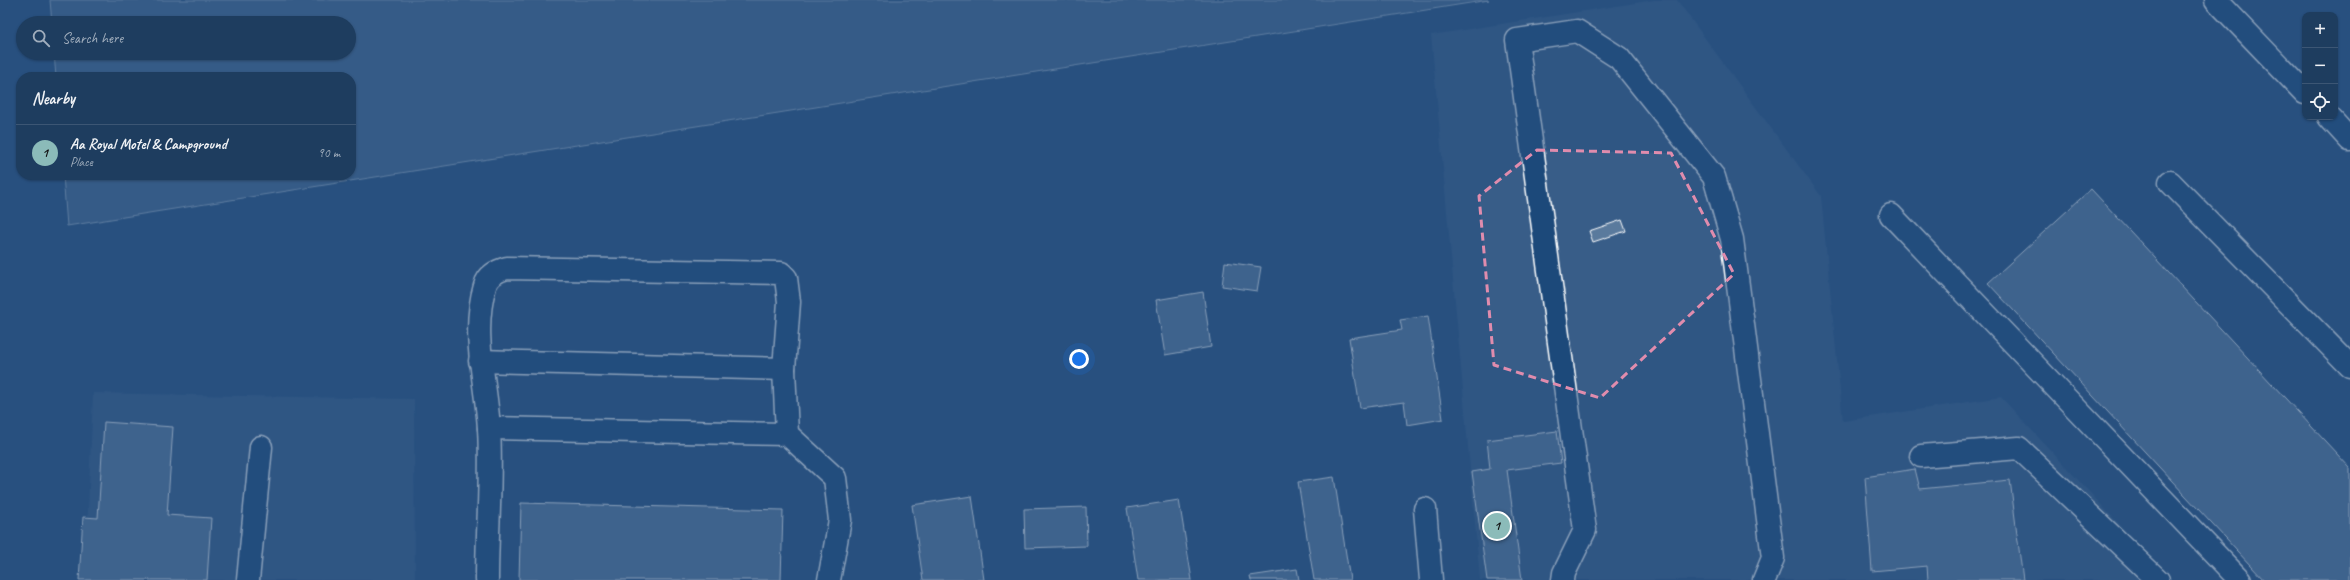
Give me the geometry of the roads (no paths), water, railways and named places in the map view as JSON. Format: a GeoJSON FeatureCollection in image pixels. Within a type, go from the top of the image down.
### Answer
{"type":"FeatureCollection","features":[{"type":"Feature","properties":{"kind":"lane"},"geometry":{"type":"LineString","coordinates":[[2216,0],[2302,89]]}},
{"type":"Feature","properties":{"kind":"lane"},"geometry":{"type":"LineString","coordinates":[[1563,580],[1564,572],[1585,530],[1517,40],[1577,31],[1619,58],[1714,177],[1732,239],[1773,558],[1764,580]]}},
{"type":"Feature","properties":{"kind":"lane"},"geometry":{"type":"LineString","coordinates":[[2332,120],[2350,140]]}},
{"type":"Feature","properties":{"kind":"lane"},"geometry":{"type":"LineString","coordinates":[[2170,182],[2350,366]]}},
{"type":"Feature","properties":{"kind":"lane"},"geometry":{"type":"LineString","coordinates":[[1891,215],[2240,580]]}},
{"type":"Feature","properties":{"kind":"lane"},"geometry":{"type":"LineString","coordinates":[[487,580],[489,428],[480,361],[481,305],[485,285],[491,276],[499,270],[507,268],[777,272],[786,278],[789,302],[784,369],[787,434]]}},
{"type":"Feature","properties":{"kind":"lane"},"geometry":{"type":"LineString","coordinates":[[480,361],[784,369]]}},
{"type":"Feature","properties":{"kind":"lane"},"geometry":{"type":"LineString","coordinates":[[489,428],[787,434],[835,478],[840,520],[829,580]]}},
{"type":"Feature","properties":{"kind":"lane"},"geometry":{"type":"LineString","coordinates":[[248,580],[261,447]]}},
{"type":"Feature","properties":{"kind":"lane"},"geometry":{"type":"LineString","coordinates":[[1921,456],[2019,448],[2158,580]]}},
{"type":"Feature","properties":{"kind":"lane"},"geometry":{"type":"LineString","coordinates":[[1425,509],[1431,580]]}},
{"type":"Feature","properties":{"kind":"place","name":"Aa Royal Motel & Campground"},"geometry":{"type":"Point","coordinates":[1497,526]}}]}
